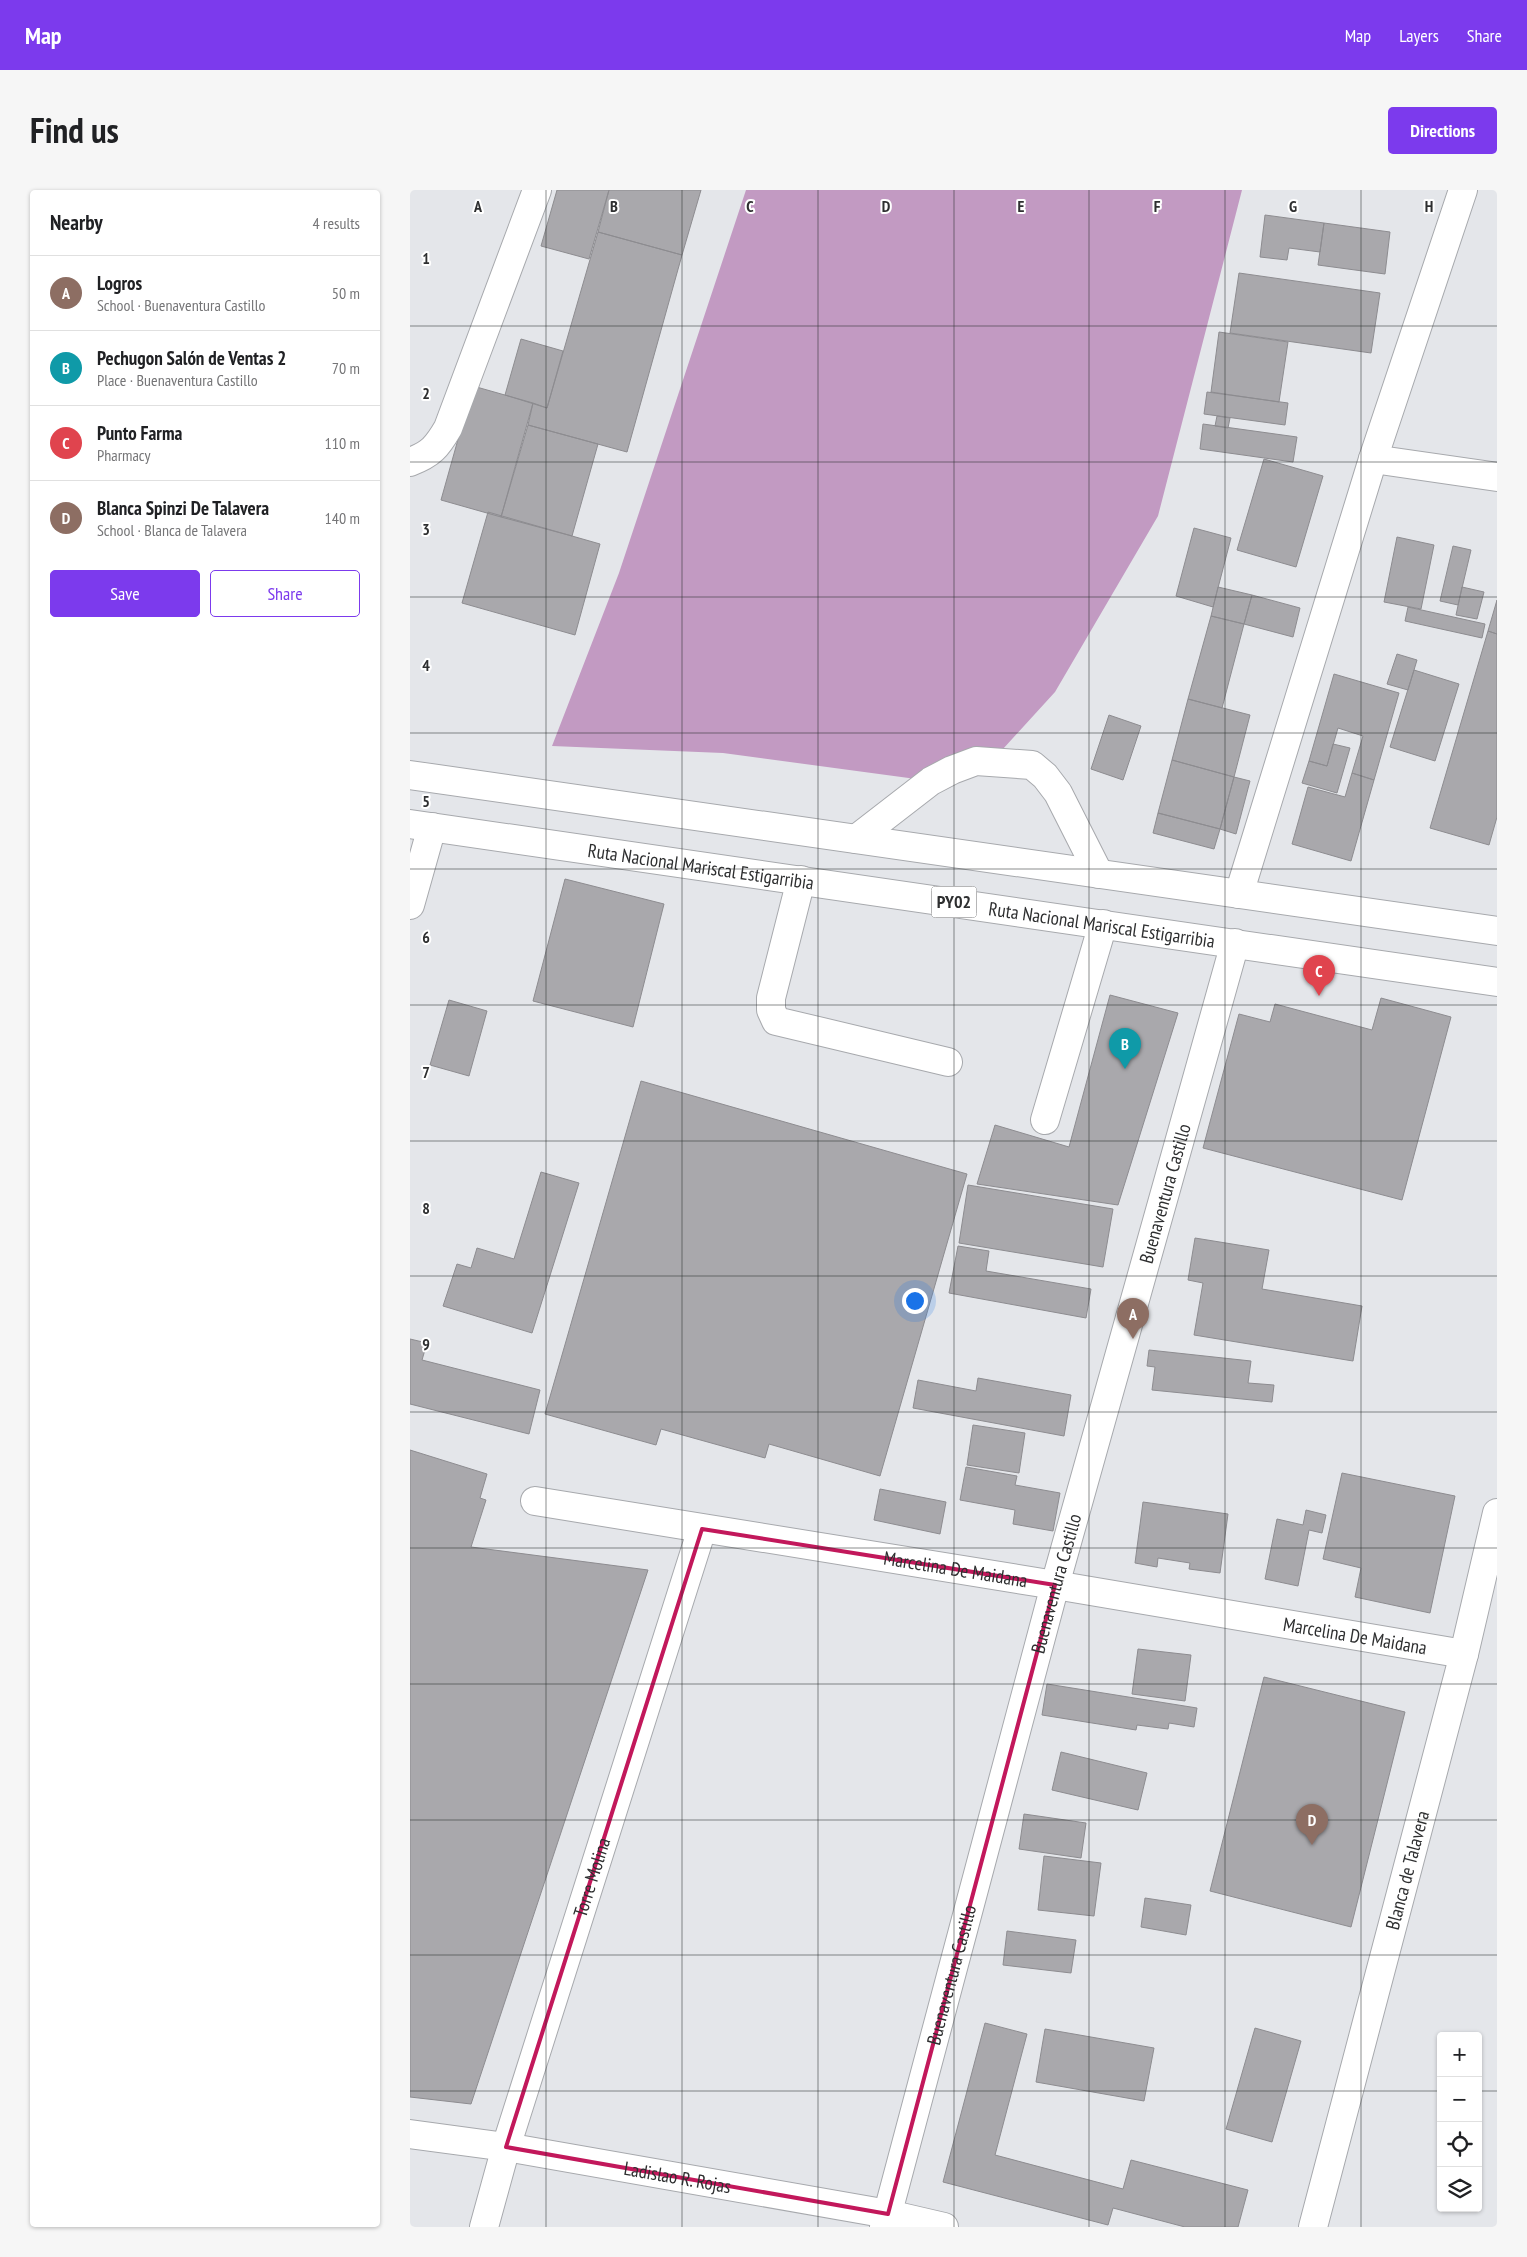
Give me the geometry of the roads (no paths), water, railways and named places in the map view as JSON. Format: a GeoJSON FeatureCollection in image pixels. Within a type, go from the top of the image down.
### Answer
{"type":"FeatureCollection","features":[{"type":"Feature","properties":{"kind":"main road"},"geometry":{"type":"LineString","coordinates":[[410,462],[426,456],[438,445],[448,428],[537,190]]}},
{"type":"Feature","properties":{"kind":"main road"},"geometry":{"type":"LineString","coordinates":[[1239,894],[1373,459],[1463,190]]}},
{"type":"Feature","properties":{"kind":"main road"},"geometry":{"type":"LineString","coordinates":[[1373,459],[1497,477]]}},
{"type":"Feature","properties":{"kind":"main road"},"geometry":{"type":"LineString","coordinates":[[856,839],[931,782],[952,770],[976,761],[1032,766],[1045,776],[1058,793],[1098,874]]}},
{"type":"Feature","properties":{"kind":"main road"},"geometry":{"type":"LineString","coordinates":[[410,775],[1497,931]]}},
{"type":"Feature","properties":{"kind":"main road"},"geometry":{"type":"LineString","coordinates":[[410,905],[421,826]]}},
{"type":"Feature","properties":{"kind":"main road","name":"Ruta Nacional Mariscal Estigarribia"},"geometry":{"type":"LineString","coordinates":[[421,826],[1235,942],[1497,982]]}},
{"type":"Feature","properties":{"kind":"main road"},"geometry":{"type":"LineString","coordinates":[[801,880],[771,998],[770,1010],[776,1021],[948,1062]]}},
{"type":"Feature","properties":{"kind":"main road"},"geometry":{"type":"LineString","coordinates":[[1045,1120],[1103,924]]}},
{"type":"Feature","properties":{"kind":"main road","name":"Buenaventura Castillo"},"geometry":{"type":"LineString","coordinates":[[886,2221],[1055,1585],[1235,942]]}},
{"type":"Feature","properties":{"kind":"main road","name":"Marcelina De Maidana"},"geometry":{"type":"LineString","coordinates":[[535,1501],[1055,1585],[1464,1654]]}},
{"type":"Feature","properties":{"kind":"main road","name":"Blanca de Talavera"},"geometry":{"type":"LineString","coordinates":[[1313,2227],[1464,1654],[1497,1513]]}},
{"type":"Feature","properties":{"kind":"main road","name":"Torre Molina"},"geometry":{"type":"LineString","coordinates":[[484,2227],[506,2147],[702,1529]]}},
{"type":"Feature","properties":{"kind":"main road","name":"Ladislao R. Rojas"},"geometry":{"type":"LineString","coordinates":[[410,2134],[506,2147],[886,2221],[944,2227]]}},
{"type":"Feature","properties":{"kind":"place","name":"Punto Farma"},"geometry":{"type":"Point","coordinates":[1319,996]}},
{"type":"Feature","properties":{"kind":"place","name":"Pechugon Salón de Ventas 2"},"geometry":{"type":"Point","coordinates":[1125,1069]}},
{"type":"Feature","properties":{"kind":"place","name":"Logros"},"geometry":{"type":"Point","coordinates":[1133,1339]}},
{"type":"Feature","properties":{"kind":"place","name":"Blanca Spinzi De Talavera"},"geometry":{"type":"Point","coordinates":[1312,1845]}}]}
